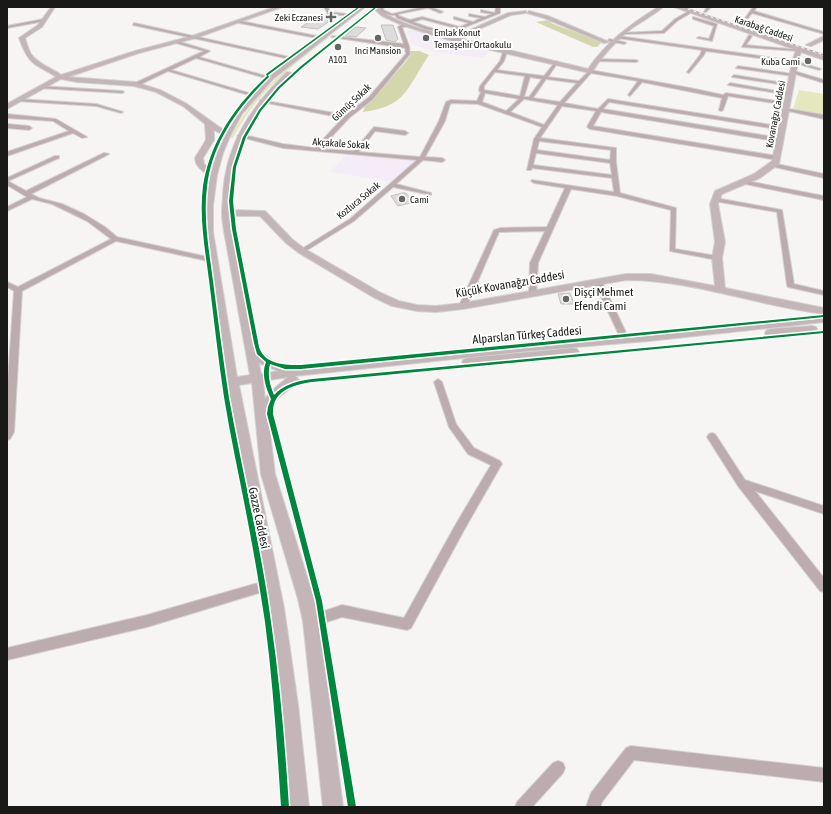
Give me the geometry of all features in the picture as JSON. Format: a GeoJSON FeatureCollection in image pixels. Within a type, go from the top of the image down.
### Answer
{"type":"FeatureCollection","features":[{"type":"Feature","properties":{"kind":"main road"},"geometry":{"type":"LineString","coordinates":[[53,7],[40,26],[22,38],[29,55],[38,64],[51,70],[60,77],[77,80],[137,84],[158,91],[185,104],[219,131],[227,134]]}},
{"type":"Feature","properties":{"kind":"main road"},"geometry":{"type":"LineString","coordinates":[[7,107],[60,77],[137,52],[194,37],[280,7]]}},
{"type":"Feature","properties":{"kind":"main road"},"geometry":{"type":"LineString","coordinates":[[589,68],[618,31],[656,7]]}},
{"type":"Feature","properties":{"kind":"main road"},"geometry":{"type":"LineString","coordinates":[[589,68],[592,56],[623,32],[661,7]]}},
{"type":"Feature","properties":{"kind":"main road","name":"Karabağ Caddesi"},"geometry":{"type":"LineString","coordinates":[[676,7],[692,9],[800,46],[824,58]]}},
{"type":"Feature","properties":{"kind":"main road"},"geometry":{"type":"LineString","coordinates":[[454,40],[458,36],[510,14],[547,8],[545,14],[547,15],[612,40]]}},
{"type":"Feature","properties":{"kind":"main road"},"geometry":{"type":"LineString","coordinates":[[443,36],[455,35],[504,14],[506,9],[546,17],[612,40]]}},
{"type":"Feature","properties":{"kind":"main road"},"geometry":{"type":"LineString","coordinates":[[692,9],[707,9],[749,26]]}},
{"type":"Feature","properties":{"kind":"main road"},"geometry":{"type":"LineString","coordinates":[[373,12],[454,40],[571,66],[589,68]]}},
{"type":"Feature","properties":{"kind":"main road","name":"Gazze Caddesi"},"geometry":{"type":"LineString","coordinates":[[332,807],[311,620],[306,598],[268,474],[257,382],[228,231],[226,213],[227,181],[240,136],[258,98],[271,78],[294,59],[328,37],[373,12]]}},
{"type":"Feature","properties":{"kind":"main road","name":"Gazze Caddesi"},"geometry":{"type":"LineString","coordinates":[[299,807],[289,705],[272,584],[238,416],[221,316],[209,232],[208,205],[213,175],[219,153],[227,134],[236,119],[328,37]]}},
{"type":"Feature","properties":{"kind":"main road"},"geometry":{"type":"LineString","coordinates":[[800,46],[809,45],[824,38]]}},
{"type":"Feature","properties":{"kind":"main road"},"geometry":{"type":"LineString","coordinates":[[809,45],[816,48]]}},
{"type":"Feature","properties":{"kind":"main road","name":"Kovanağzı Caddesi"},"geometry":{"type":"LineString","coordinates":[[716,200],[718,194],[757,176],[776,162],[795,62],[800,46]]}},
{"type":"Feature","properties":{"kind":"main road"},"geometry":{"type":"LineString","coordinates":[[208,121],[223,123],[236,119]]}},
{"type":"Feature","properties":{"kind":"main road"},"geometry":{"type":"LineString","coordinates":[[208,121],[211,134],[210,140],[199,155],[199,162],[202,167],[213,175]]}},
{"type":"Feature","properties":{"kind":"main road"},"geometry":{"type":"LineString","coordinates":[[716,200],[714,204],[720,242],[717,258],[720,290]]}},
{"type":"Feature","properties":{"kind":"main road","name":"Küçük Kovanağzı Caddesi"},"geometry":{"type":"LineString","coordinates":[[226,213],[262,213],[289,241],[302,250],[377,295],[396,304],[416,308],[436,309],[463,306],[626,277],[651,277],[678,281],[824,311]]}},
{"type":"Feature","properties":{"kind":"main road","name":"Alparslan Türkeş Caddesi"},"geometry":{"type":"LineString","coordinates":[[234,386],[296,376],[528,347],[824,319]]}},
{"type":"Feature","properties":{"kind":"main road","name":"Alparslan Türkeş Caddesi"},"geometry":{"type":"LineString","coordinates":[[296,376],[824,328]]}},
{"type":"Feature","properties":{"kind":"main road"},"geometry":{"type":"LineString","coordinates":[[250,347],[259,359],[296,376],[274,395],[262,415]]}},
{"type":"Feature","properties":{"kind":"street"},"geometry":{"type":"LineString","coordinates":[[326,7],[329,13],[411,11],[428,7],[441,12]]}},
{"type":"Feature","properties":{"kind":"street"},"geometry":{"type":"LineString","coordinates":[[373,12],[381,10],[382,7]]}},
{"type":"Feature","properties":{"kind":"street"},"geometry":{"type":"LineString","coordinates":[[373,12],[418,7]]}},
{"type":"Feature","properties":{"kind":"street"},"geometry":{"type":"LineString","coordinates":[[410,24],[448,33],[498,13],[498,7]]}},
{"type":"Feature","properties":{"kind":"street"},"geometry":{"type":"LineString","coordinates":[[742,23],[754,7]]}},
{"type":"Feature","properties":{"kind":"street"},"geometry":{"type":"LineString","coordinates":[[623,32],[663,32],[676,20],[692,9]]}},
{"type":"Feature","properties":{"kind":"street"},"geometry":{"type":"LineString","coordinates":[[411,11],[425,16]]}},
{"type":"Feature","properties":{"kind":"street"},"geometry":{"type":"LineString","coordinates":[[482,11],[496,14]]}},
{"type":"Feature","properties":{"kind":"street"},"geometry":{"type":"LineString","coordinates":[[751,11],[824,33]]}},
{"type":"Feature","properties":{"kind":"street"},"geometry":{"type":"LineString","coordinates":[[470,15],[484,18]]}},
{"type":"Feature","properties":{"kind":"street"},"geometry":{"type":"LineString","coordinates":[[240,22],[328,37],[407,46],[400,27],[422,18],[460,28]]}},
{"type":"Feature","properties":{"kind":"street"},"geometry":{"type":"LineString","coordinates":[[455,18],[473,23]]}},
{"type":"Feature","properties":{"kind":"street"},"geometry":{"type":"LineString","coordinates":[[694,18],[716,25],[711,40],[699,38]]}},
{"type":"Feature","properties":{"kind":"street"},"geometry":{"type":"LineString","coordinates":[[7,27],[44,20]]}},
{"type":"Feature","properties":{"kind":"street"},"geometry":{"type":"LineString","coordinates":[[701,27],[704,22]]}},
{"type":"Feature","properties":{"kind":"street"},"geometry":{"type":"LineString","coordinates":[[134,24],[294,59]]}},
{"type":"Feature","properties":{"kind":"street"},"geometry":{"type":"LineString","coordinates":[[692,47],[699,38],[698,32]]}},
{"type":"Feature","properties":{"kind":"street"},"geometry":{"type":"LineString","coordinates":[[750,36],[743,46],[800,46]]}},
{"type":"Feature","properties":{"kind":"street"},"geometry":{"type":"LineString","coordinates":[[612,40],[651,47]]}},
{"type":"Feature","properties":{"kind":"street"},"geometry":{"type":"LineString","coordinates":[[612,40],[692,47],[795,62],[819,69]]}},
{"type":"Feature","properties":{"kind":"street"},"geometry":{"type":"LineString","coordinates":[[137,84],[208,51],[177,42]]}},
{"type":"Feature","properties":{"kind":"street","name":"Gümüş Sokak"},"geometry":{"type":"LineString","coordinates":[[316,150],[347,117],[370,98],[399,66],[408,54],[407,46]]}},
{"type":"Feature","properties":{"kind":"street"},"geometry":{"type":"LineString","coordinates":[[689,72],[702,55],[704,49]]}},
{"type":"Feature","properties":{"kind":"street"},"geometry":{"type":"LineString","coordinates":[[505,52],[502,61],[482,86],[481,91],[780,140]]}},
{"type":"Feature","properties":{"kind":"street"},"geometry":{"type":"LineString","coordinates":[[695,54],[702,55]]}},
{"type":"Feature","properties":{"kind":"street"},"geometry":{"type":"LineString","coordinates":[[196,57],[271,78]]}},
{"type":"Feature","properties":{"kind":"street"},"geometry":{"type":"LineString","coordinates":[[596,60],[636,61]]}},
{"type":"Feature","properties":{"kind":"street"},"geometry":{"type":"LineString","coordinates":[[530,99],[556,62]]}},
{"type":"Feature","properties":{"kind":"street"},"geometry":{"type":"LineString","coordinates":[[721,110],[738,65],[793,74],[824,82]]}},
{"type":"Feature","properties":{"kind":"street"},"geometry":{"type":"LineString","coordinates":[[616,177],[530,168],[537,139],[561,104],[589,68],[641,80],[786,106],[824,117]]}},
{"type":"Feature","properties":{"kind":"street"},"geometry":{"type":"LineString","coordinates":[[168,70],[258,98],[347,117]]}},
{"type":"Feature","properties":{"kind":"street"},"geometry":{"type":"LineString","coordinates":[[495,71],[579,82]]}},
{"type":"Feature","properties":{"kind":"street"},"geometry":{"type":"LineString","coordinates":[[506,113],[523,97],[528,75]]}},
{"type":"Feature","properties":{"kind":"street"},"geometry":{"type":"LineString","coordinates":[[734,76],[791,85]]}},
{"type":"Feature","properties":{"kind":"street"},"geometry":{"type":"LineString","coordinates":[[630,95],[641,80]]}},
{"type":"Feature","properties":{"kind":"street"},"geometry":{"type":"LineString","coordinates":[[730,84],[789,94]]}},
{"type":"Feature","properties":{"kind":"street"},"geometry":{"type":"LineString","coordinates":[[40,87],[122,92]]}},
{"type":"Feature","properties":{"kind":"street"},"geometry":{"type":"LineString","coordinates":[[484,91],[479,103],[546,127]]}},
{"type":"Feature","properties":{"kind":"street"},"geometry":{"type":"LineString","coordinates":[[18,100],[96,105],[122,112]]}},
{"type":"Feature","properties":{"kind":"street"},"geometry":{"type":"LineString","coordinates":[[777,158],[590,127],[598,111],[608,100],[782,128]]}},
{"type":"Feature","properties":{"kind":"street","name":"Kozluca Sokak"},"geometry":{"type":"LineString","coordinates":[[302,250],[352,220],[422,158],[442,121],[448,103],[451,101],[479,103]]}},
{"type":"Feature","properties":{"kind":"street"},"geometry":{"type":"LineString","coordinates":[[7,116],[54,120],[84,137]]}},
{"type":"Feature","properties":{"kind":"street"},"geometry":{"type":"LineString","coordinates":[[7,126],[30,128]]}},
{"type":"Feature","properties":{"kind":"street"},"geometry":{"type":"LineString","coordinates":[[356,152],[374,129],[405,133]]}},
{"type":"Feature","properties":{"kind":"street"},"geometry":{"type":"LineString","coordinates":[[7,154],[74,131]]}},
{"type":"Feature","properties":{"kind":"street","name":"Akçakale Sokak"},"geometry":{"type":"LineString","coordinates":[[240,136],[283,146],[316,150],[442,160]]}},
{"type":"Feature","properties":{"kind":"street"},"geometry":{"type":"LineString","coordinates":[[537,139],[614,149],[612,162],[616,177],[617,194]]}},
{"type":"Feature","properties":{"kind":"street"},"geometry":{"type":"LineString","coordinates":[[534,151],[612,162]]}},
{"type":"Feature","properties":{"kind":"street"},"geometry":{"type":"LineString","coordinates":[[7,209],[106,154]]}},
{"type":"Feature","properties":{"kind":"street"},"geometry":{"type":"LineString","coordinates":[[7,181],[57,157]]}},
{"type":"Feature","properties":{"kind":"street"},"geometry":{"type":"LineString","coordinates":[[772,165],[824,176]]}},
{"type":"Feature","properties":{"kind":"street"},"geometry":{"type":"LineString","coordinates":[[7,181],[30,195],[60,205],[107,231],[115,238],[208,259],[214,259]]}},
{"type":"Feature","properties":{"kind":"street"},"geometry":{"type":"LineString","coordinates":[[534,181],[617,194],[674,209],[672,250],[717,258]]}},
{"type":"Feature","properties":{"kind":"street"},"geometry":{"type":"LineString","coordinates":[[742,182],[824,198]]}},
{"type":"Feature","properties":{"kind":"street"},"geometry":{"type":"LineString","coordinates":[[392,185],[429,194]]}},
{"type":"Feature","properties":{"kind":"street"},"geometry":{"type":"LineString","coordinates":[[533,293],[534,263],[569,186]]}},
{"type":"Feature","properties":{"kind":"street"},"geometry":{"type":"LineString","coordinates":[[716,200],[780,211],[791,285],[824,293]]}},
{"type":"Feature","properties":{"kind":"street"},"geometry":{"type":"LineString","coordinates":[[463,306],[496,231],[550,229]]}},
{"type":"Feature","properties":{"kind":"street"},"geometry":{"type":"LineString","coordinates":[[18,290],[115,238]]}},
{"type":"Feature","properties":{"kind":"street"},"geometry":{"type":"LineString","coordinates":[[598,282],[625,339]]}},
{"type":"Feature","properties":{"kind":"street"},"geometry":{"type":"LineString","coordinates":[[7,284],[18,290]]}},
{"type":"Feature","properties":{"kind":"street"},"geometry":{"type":"LineString","coordinates":[[7,436],[18,290]]}},
{"type":"Feature","properties":{"kind":"street"},"geometry":{"type":"LineString","coordinates":[[311,620],[342,611],[407,624],[460,527],[498,464],[471,451],[452,425],[438,382]]}},
{"type":"Feature","properties":{"kind":"street"},"geometry":{"type":"LineString","coordinates":[[712,437],[742,482],[824,587]]}},
{"type":"Feature","properties":{"kind":"street"},"geometry":{"type":"LineString","coordinates":[[742,482],[824,510]]}},
{"type":"Feature","properties":{"kind":"street"},"geometry":{"type":"LineString","coordinates":[[7,654],[146,622],[272,584]]}},
{"type":"Feature","properties":{"kind":"street"},"geometry":{"type":"LineString","coordinates":[[592,807],[596,798],[631,753],[824,775]]}},
{"type":"Feature","properties":{"kind":"street"},"geometry":{"type":"LineString","coordinates":[[522,807],[558,768]]}},
{"type":"Feature","properties":{"kind":"shaded area","name":"Emlak Konut Temaşehir Ortaokulu"},"geometry":{"type":"Polygon","coordinates":[[[413,30],[489,51],[483,58],[434,52],[411,44],[407,31],[413,30]]]}},
{"type":"Feature","properties":{"kind":"shaded area"},"geometry":{"type":"Polygon","coordinates":[[[347,154],[412,159],[415,161],[392,182],[330,172],[347,154]]]}},
{"type":"Feature","properties":{"kind":"green space"},"geometry":{"type":"Polygon","coordinates":[[[552,21],[551,23],[600,41],[601,43],[597,47],[593,47],[536,22],[552,21]]]}},
{"type":"Feature","properties":{"kind":"green space"},"geometry":{"type":"Polygon","coordinates":[[[327,36],[330,37],[288,70],[263,94],[252,107],[233,138],[230,138],[249,107],[272,82],[327,36]]]}},
{"type":"Feature","properties":{"kind":"green space"},"geometry":{"type":"Polygon","coordinates":[[[411,51],[419,51],[429,55],[404,94],[388,106],[363,112],[365,106],[404,64],[410,56],[411,51]]]}},
{"type":"Feature","properties":{"kind":"green space"},"geometry":{"type":"Polygon","coordinates":[[[799,90],[824,94],[824,115],[793,109],[799,90]]]}},
{"type":"Feature","properties":{"kind":"building"},"geometry":{"type":"Polygon","coordinates":[[[316,18],[331,20],[318,29],[301,27],[316,18]]]}},
{"type":"Feature","properties":{"kind":"building","name":"Inci Mansion"},"geometry":{"type":"Polygon","coordinates":[[[381,25],[393,25],[398,39],[395,42],[386,40],[381,25]]]}},
{"type":"Feature","properties":{"kind":"building","name":"Inci Mansion"},"geometry":{"type":"Polygon","coordinates":[[[356,27],[366,28],[356,37],[345,36],[356,27]]]}},
{"type":"Feature","properties":{"kind":"building","name":"Cami"},"geometry":{"type":"Polygon","coordinates":[[[406,193],[414,202],[398,206],[391,196],[406,193]]]}},
{"type":"Feature","properties":{"kind":"building","name":"Dişçi Mehmet Efendi Cami"},"geometry":{"type":"Polygon","coordinates":[[[570,293],[574,304],[561,304],[558,294],[570,293]]]}},
{"type":"Feature","properties":{"kind":"railway"},"geometry":{"type":"LineString","coordinates":[[682,7],[824,55]]}},
{"type":"Feature","properties":{"kind":"cycle path"},"geometry":{"type":"LineString","coordinates":[[285,807],[274,674],[264,595],[230,416],[217,331],[205,233],[205,186],[208,170],[219,140],[236,112],[256,87],[268,76],[267,75],[359,7]]}},
{"type":"Feature","properties":{"kind":"cycle path"},"geometry":{"type":"LineString","coordinates":[[352,807],[319,601],[270,414],[270,407],[273,399],[266,376],[268,362],[259,353],[256,343],[234,229],[231,201],[234,167],[244,137],[260,111],[279,88],[302,67],[376,7]]}},
{"type":"Feature","properties":{"kind":"cycle path"},"geometry":{"type":"LineString","coordinates":[[268,362],[285,367],[301,367],[824,316]]}},
{"type":"Feature","properties":{"kind":"cycle path"},"geometry":{"type":"LineString","coordinates":[[273,399],[278,393],[291,385],[312,380],[824,332]]}},
{"type":"Feature","properties":{"kind":"place","name":"Zeki Eczanesi"},"geometry":{"type":"Point","coordinates":[331,17]}},
{"type":"Feature","properties":{"kind":"place","name":"Inci Mansion"},"geometry":{"type":"Point","coordinates":[378,38]}},
{"type":"Feature","properties":{"kind":"place","name":"Emlak Konut Temaşehir Ortaokulu"},"geometry":{"type":"Point","coordinates":[426,38]}},
{"type":"Feature","properties":{"kind":"place","name":"A101"},"geometry":{"type":"Point","coordinates":[338,47]}},
{"type":"Feature","properties":{"kind":"place","name":"Kuba Cami"},"geometry":{"type":"Point","coordinates":[808,61]}},
{"type":"Feature","properties":{"kind":"place","name":"Cami"},"geometry":{"type":"Point","coordinates":[402,199]}},
{"type":"Feature","properties":{"kind":"place","name":"Dişçi Mehmet Efendi Cami"},"geometry":{"type":"Point","coordinates":[566,299]}}]}
